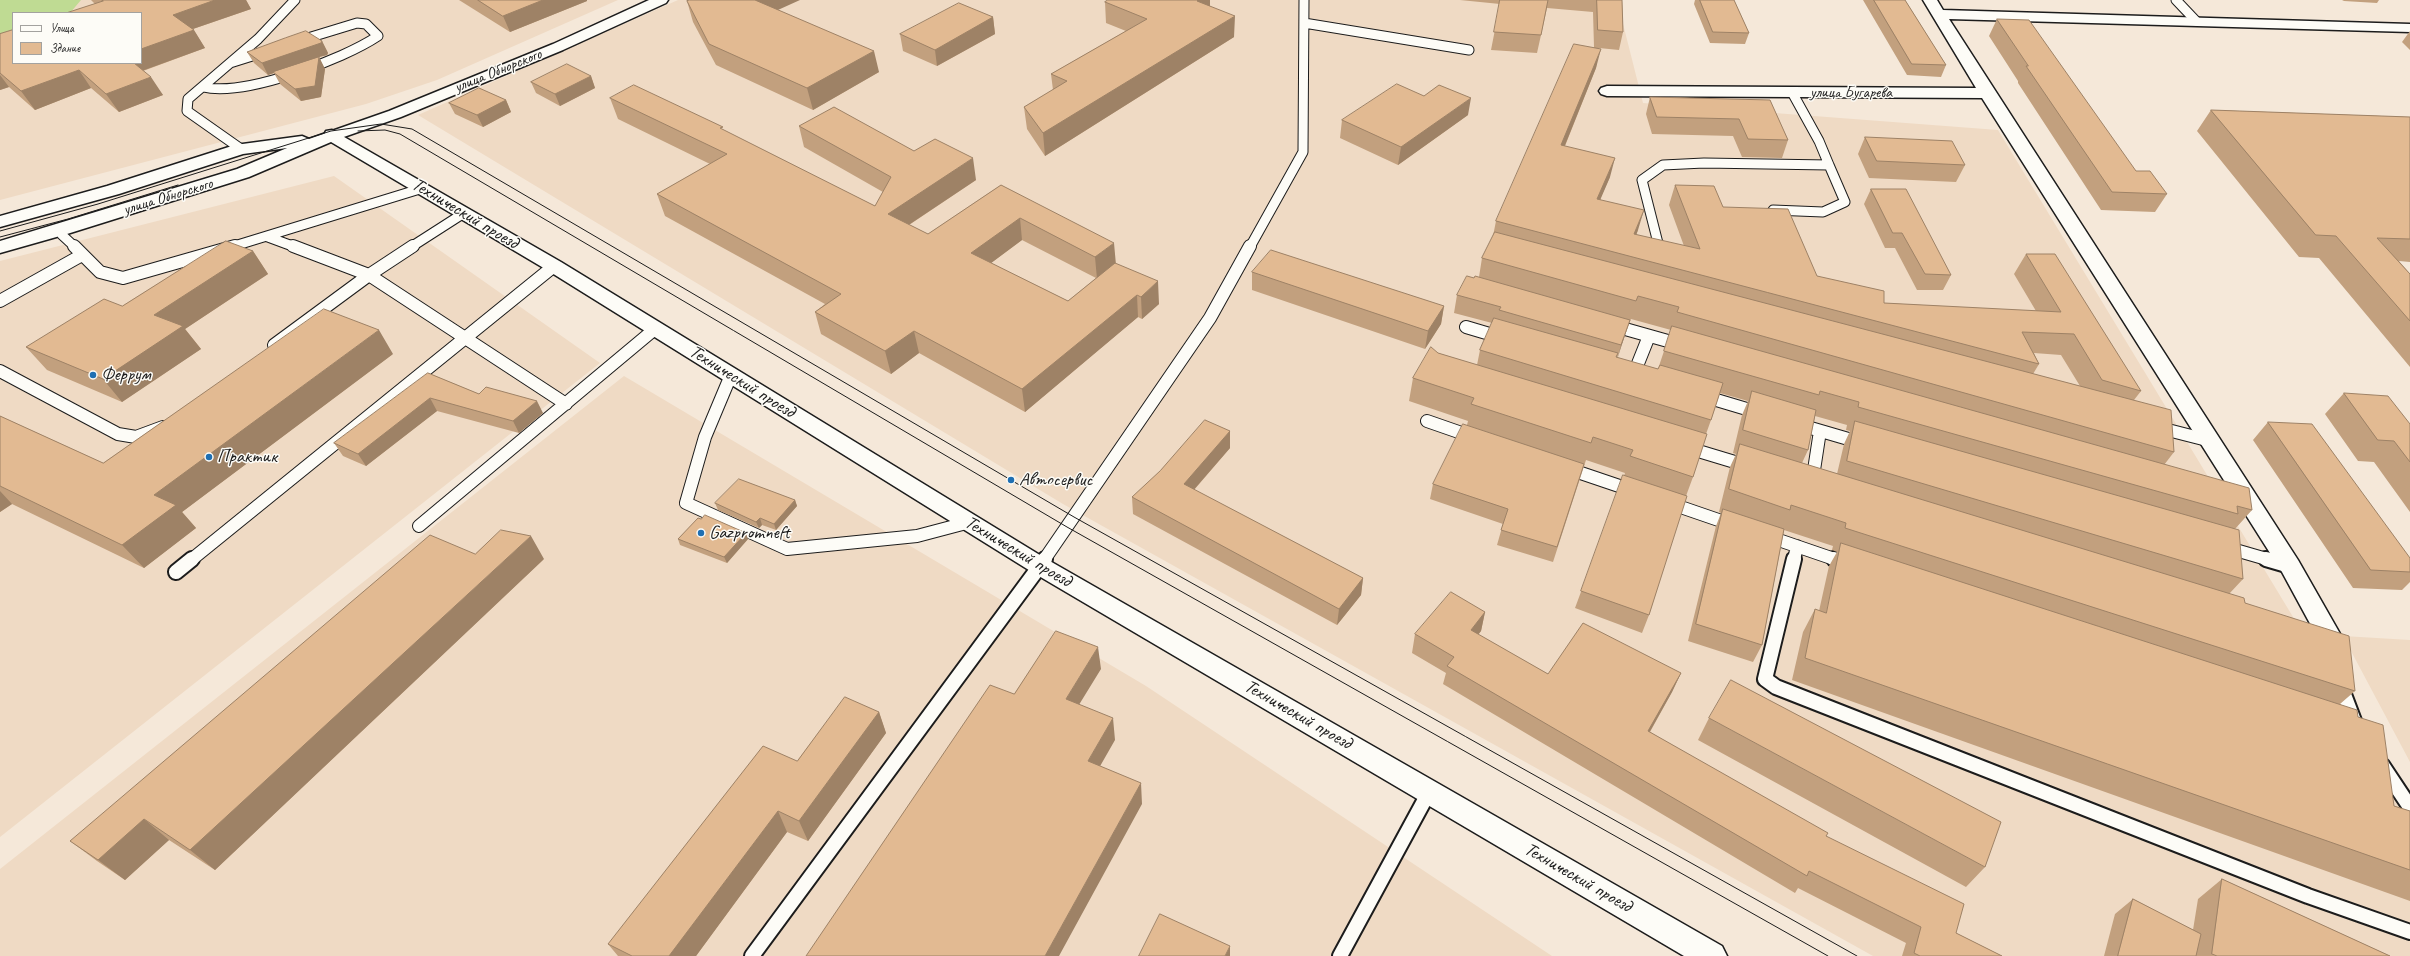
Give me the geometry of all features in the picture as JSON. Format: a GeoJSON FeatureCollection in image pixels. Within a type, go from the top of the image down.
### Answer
{"type":"FeatureCollection","features":[{"type":"Feature","properties":{"kind":"street","name":"улица Обнорского"},"geometry":{"type":"LineString","coordinates":[[0,246],[61,232],[243,173],[332,135],[416,105],[558,46],[661,0]]}},
{"type":"Feature","properties":{"kind":"street"},"geometry":{"type":"LineString","coordinates":[[1930,0],[1987,94],[2207,440],[2246,509],[2290,566],[2331,654]]}},
{"type":"Feature","properties":{"kind":"street"},"geometry":{"type":"LineString","coordinates":[[1939,14],[2410,28]]}},
{"type":"Feature","properties":{"kind":"street","name":"улица Бугарева"},"geometry":{"type":"LineString","coordinates":[[1606,91],[1793,94],[1987,94]]}},
{"type":"Feature","properties":{"kind":"street","name":"улица Обнорского"},"geometry":{"type":"LineString","coordinates":[[0,222],[113,190],[241,149],[332,135]]}},
{"type":"Feature","properties":{"kind":"street","name":"Технический проезд"},"geometry":{"type":"LineString","coordinates":[[332,135],[423,188],[435,198],[464,213],[656,328],[1040,566],[1429,792],[1687,949],[1712,956]]}},
{"type":"Feature","properties":{"kind":"lane"},"geometry":{"type":"LineString","coordinates":[[241,149],[187,111],[188,99],[258,39],[295,0]]}},
{"type":"Feature","properties":{"kind":"lane"},"geometry":{"type":"LineString","coordinates":[[752,956],[1040,566],[1210,318],[1303,152],[1304,0]]}},
{"type":"Feature","properties":{"kind":"lane"},"geometry":{"type":"LineString","coordinates":[[2176,0],[2196,21]]}},
{"type":"Feature","properties":{"kind":"lane"},"geometry":{"type":"LineString","coordinates":[[1304,22],[1469,50]]}},
{"type":"Feature","properties":{"kind":"lane"},"geometry":{"type":"LineString","coordinates":[[203,87],[216,90],[253,84],[341,56],[378,36],[374,30],[366,24],[357,23],[290,44]]}},
{"type":"Feature","properties":{"kind":"lane"},"geometry":{"type":"LineString","coordinates":[[230,63],[275,49]]}},
{"type":"Feature","properties":{"kind":"lane"},"geometry":{"type":"LineString","coordinates":[[1765,210],[1823,212],[1845,202],[1819,141],[1793,94]]}},
{"type":"Feature","properties":{"kind":"lane"},"geometry":{"type":"LineString","coordinates":[[1660,250],[1642,180],[1663,165],[1704,163],[1829,166]]}},
{"type":"Feature","properties":{"kind":"lane"},"geometry":{"type":"LineString","coordinates":[[61,232],[100,272],[123,278],[268,237],[423,188]]}},
{"type":"Feature","properties":{"kind":"lane"},"geometry":{"type":"LineString","coordinates":[[262,354],[369,275],[464,213]]}},
{"type":"Feature","properties":{"kind":"lane"},"geometry":{"type":"LineString","coordinates":[[268,237],[369,275],[566,404]]}},
{"type":"Feature","properties":{"kind":"lane"},"geometry":{"type":"LineString","coordinates":[[0,301],[82,255]]}},
{"type":"Feature","properties":{"kind":"lane"},"geometry":{"type":"LineString","coordinates":[[176,572],[554,266]]}},
{"type":"Feature","properties":{"kind":"lane"},"geometry":{"type":"LineString","coordinates":[[1597,321],[1695,349]]}},
{"type":"Feature","properties":{"kind":"lane"},"geometry":{"type":"LineString","coordinates":[[1466,327],[1511,340]]}},
{"type":"Feature","properties":{"kind":"lane"},"geometry":{"type":"LineString","coordinates":[[419,526],[656,328]]}},
{"type":"Feature","properties":{"kind":"lane"},"geometry":{"type":"LineString","coordinates":[[1633,376],[1649,336]]}},
{"type":"Feature","properties":{"kind":"lane"},"geometry":{"type":"LineString","coordinates":[[0,371],[118,434],[136,436],[162,427],[175,418]]}},
{"type":"Feature","properties":{"kind":"lane"},"geometry":{"type":"LineString","coordinates":[[1618,371],[1648,380]]}},
{"type":"Feature","properties":{"kind":"lane"},"geometry":{"type":"LineString","coordinates":[[732,375],[705,437],[686,503],[788,549],[917,536],[970,522]]}},
{"type":"Feature","properties":{"kind":"lane"},"geometry":{"type":"LineString","coordinates":[[1693,393],[1873,446]]}},
{"type":"Feature","properties":{"kind":"lane"},"geometry":{"type":"LineString","coordinates":[[1427,421],[1487,442]]}},
{"type":"Feature","properties":{"kind":"lane"},"geometry":{"type":"LineString","coordinates":[[2146,424],[2207,440]]}},
{"type":"Feature","properties":{"kind":"lane"},"geometry":{"type":"LineString","coordinates":[[1797,481],[1816,487],[1820,431]]}},
{"type":"Feature","properties":{"kind":"lane"},"geometry":{"type":"LineString","coordinates":[[1676,444],[1759,470]]}},
{"type":"Feature","properties":{"kind":"lane"},"geometry":{"type":"LineString","coordinates":[[1555,464],[1864,569]]}},
{"type":"Feature","properties":{"kind":"lane"},"geometry":{"type":"LineString","coordinates":[[2214,544],[2290,566]]}},
{"type":"Feature","properties":{"kind":"lane"},"geometry":{"type":"LineString","coordinates":[[1797,546],[1765,679],[1776,687],[2308,896],[2410,932]]}},
{"type":"Feature","properties":{"kind":"lane"},"geometry":{"type":"LineString","coordinates":[[2331,654],[2359,731],[2344,726]]}},
{"type":"Feature","properties":{"kind":"lane"},"geometry":{"type":"LineString","coordinates":[[2376,757],[2410,807]]}},
{"type":"Feature","properties":{"kind":"lane"},"geometry":{"type":"LineString","coordinates":[[1340,956],[1429,792]]}},
{"type":"Feature","properties":{"kind":"shaded area"},"geometry":{"type":"Polygon","coordinates":[[[0,0],[618,0],[437,80],[366,104],[0,200],[0,0]]]}},
{"type":"Feature","properties":{"kind":"shaded area"},"geometry":{"type":"Polygon","coordinates":[[[678,0],[1617,0],[1643,103],[1998,130],[2410,810],[2410,956],[1873,956],[1063,504],[418,115],[678,0]]]}},
{"type":"Feature","properties":{"kind":"shaded area"},"geometry":{"type":"Polygon","coordinates":[[[334,176],[600,363],[0,837],[0,261],[334,176]]]}},
{"type":"Feature","properties":{"kind":"shaded area"},"geometry":{"type":"Polygon","coordinates":[[[624,376],[1146,686],[1552,956],[0,956],[0,869],[624,376]]]}},
{"type":"Feature","properties":{"kind":"shaded area"},"geometry":{"type":"Polygon","coordinates":[[[2343,636],[2410,640],[2410,762],[2343,636]]]}},
{"type":"Feature","properties":{"kind":"green space"},"geometry":{"type":"Polygon","coordinates":[[[0,0],[81,0],[71,12],[12,12],[12,44],[0,49],[0,0]]]}},
{"type":"Feature","properties":{"kind":"building"},"geometry":{"type":"Polygon","coordinates":[[[102,0],[215,0],[173,15],[194,30],[142,49],[142,12],[69,12],[103,1],[102,0]]]}},
{"type":"Feature","properties":{"kind":"building"},"geometry":{"type":"Polygon","coordinates":[[[478,0],[543,0],[503,16],[478,0]]]}},
{"type":"Feature","properties":{"kind":"building"},"geometry":{"type":"Polygon","coordinates":[[[755,0],[874,51],[807,88],[709,44],[687,1],[755,0]]]}},
{"type":"Feature","properties":{"kind":"building"},"geometry":{"type":"Polygon","coordinates":[[[1108,0],[1198,0],[1197,1],[1235,16],[1043,133],[1024,107],[1067,81],[1051,74],[1147,19],[1105,2],[1108,0]]]}},
{"type":"Feature","properties":{"kind":"building"},"geometry":{"type":"Polygon","coordinates":[[[1500,0],[1548,0],[1541,35],[1494,32],[1500,0]]]}},
{"type":"Feature","properties":{"kind":"building"},"geometry":{"type":"Polygon","coordinates":[[[1597,0],[1622,0],[1623,32],[1598,30],[1597,0]]]}},
{"type":"Feature","properties":{"kind":"building"},"geometry":{"type":"Polygon","coordinates":[[[1700,0],[1734,0],[1749,33],[1713,32],[1700,0]]]}},
{"type":"Feature","properties":{"kind":"building"},"geometry":{"type":"Polygon","coordinates":[[[1874,0],[1905,0],[1946,65],[1912,64],[1874,0]]]}},
{"type":"Feature","properties":{"kind":"building"},"geometry":{"type":"Polygon","coordinates":[[[959,3],[993,17],[935,50],[900,34],[959,3]]]}},
{"type":"Feature","properties":{"kind":"building"},"geometry":{"type":"Polygon","coordinates":[[[1997,19],[2029,20],[2136,171],[2150,171],[2167,194],[2112,192],[2026,66],[2028,66],[1997,19]]]}},
{"type":"Feature","properties":{"kind":"building"},"geometry":{"type":"Polygon","coordinates":[[[12,30],[12,64],[135,64],[151,77],[106,94],[79,70],[21,91],[0,73],[0,34],[12,30]]]}},
{"type":"Feature","properties":{"kind":"building"},"geometry":{"type":"Polygon","coordinates":[[[306,31],[322,41],[321,43],[262,63],[247,52],[285,38],[306,31]]]}},
{"type":"Feature","properties":{"kind":"building"},"geometry":{"type":"Polygon","coordinates":[[[1574,44],[1601,49],[1561,145],[1615,158],[1597,199],[1644,210],[1634,234],[1700,249],[1675,185],[1714,186],[1723,207],[1788,209],[1817,276],[1884,291],[1884,303],[2061,312],[2026,254],[2055,254],[2141,391],[2102,380],[2074,334],[2022,332],[2039,364],[1496,221],[1574,44]]]}},
{"type":"Feature","properties":{"kind":"building"},"geometry":{"type":"Polygon","coordinates":[[[319,57],[315,86],[295,89],[273,72],[319,57]]]}},
{"type":"Feature","properties":{"kind":"building"},"geometry":{"type":"Polygon","coordinates":[[[567,64],[591,76],[555,94],[531,82],[567,64]]]}},
{"type":"Feature","properties":{"kind":"building"},"geometry":{"type":"Polygon","coordinates":[[[1397,84],[1424,96],[1439,85],[1471,98],[1401,147],[1342,120],[1397,84]]]}},
{"type":"Feature","properties":{"kind":"building"},"geometry":{"type":"Polygon","coordinates":[[[634,85],[723,127],[720,128],[875,206],[891,177],[799,126],[834,107],[914,151],[935,139],[973,158],[888,214],[928,234],[1001,185],[1114,243],[1095,257],[1020,218],[971,253],[1068,301],[1115,263],[1158,281],[1141,297],[1137,295],[1022,389],[914,331],[885,351],[815,312],[841,294],[657,194],[727,154],[610,98],[634,85]]]}},
{"type":"Feature","properties":{"kind":"building"},"geometry":{"type":"Polygon","coordinates":[[[479,88],[506,100],[477,115],[449,103],[479,88]]]}},
{"type":"Feature","properties":{"kind":"building"},"geometry":{"type":"Polygon","coordinates":[[[1650,97],[1770,100],[1788,140],[1748,139],[1739,119],[1657,117],[1650,97]]]}},
{"type":"Feature","properties":{"kind":"building"},"geometry":{"type":"Polygon","coordinates":[[[2211,110],[2410,117],[2410,239],[2377,238],[2410,274],[2410,321],[2336,236],[2316,235],[2211,110]]]}},
{"type":"Feature","properties":{"kind":"building"},"geometry":{"type":"Polygon","coordinates":[[[1865,137],[1952,141],[1965,165],[1877,161],[1865,137]]]}},
{"type":"Feature","properties":{"kind":"building"},"geometry":{"type":"Polygon","coordinates":[[[1871,189],[1906,189],[1951,275],[1925,274],[1902,233],[1893,233],[1871,189]]]}},
{"type":"Feature","properties":{"kind":"building"},"geometry":{"type":"Polygon","coordinates":[[[1495,232],[2171,410],[2174,452],[1677,312],[1679,307],[1638,296],[1636,301],[1482,258],[1495,232]]]}},
{"type":"Feature","properties":{"kind":"building"},"geometry":{"type":"Polygon","coordinates":[[[226,241],[253,251],[154,315],[183,326],[103,379],[26,347],[104,299],[122,306],[226,241]]]}},
{"type":"Feature","properties":{"kind":"building"},"geometry":{"type":"Polygon","coordinates":[[[1271,250],[1444,306],[1428,331],[1252,272],[1271,250]]]}},
{"type":"Feature","properties":{"kind":"building"},"geometry":{"type":"Polygon","coordinates":[[[1467,276],[1474,278],[1475,276],[1630,320],[1621,345],[1499,310],[1501,307],[1457,295],[1467,276]]]}},
{"type":"Feature","properties":{"kind":"building"},"geometry":{"type":"Polygon","coordinates":[[[324,309],[379,330],[154,495],[176,505],[122,545],[0,486],[0,416],[103,463],[324,309]]]}},
{"type":"Feature","properties":{"kind":"building"},"geometry":{"type":"Polygon","coordinates":[[[1494,318],[1618,353],[1616,357],[1658,369],[1660,365],[1723,383],[1711,420],[1480,350],[1494,318]]]}},
{"type":"Feature","properties":{"kind":"building"},"geometry":{"type":"Polygon","coordinates":[[[1672,326],[2249,488],[2252,510],[2237,506],[2238,514],[1858,407],[1859,402],[1820,391],[1819,395],[1664,351],[1672,326]]]}},
{"type":"Feature","properties":{"kind":"building"},"geometry":{"type":"Polygon","coordinates":[[[1431,347],[1438,353],[1707,434],[1693,477],[1630,456],[1633,450],[1593,437],[1591,443],[1471,404],[1474,398],[1413,378],[1431,347]]]}},
{"type":"Feature","properties":{"kind":"building"},"geometry":{"type":"Polygon","coordinates":[[[428,373],[479,394],[486,387],[537,401],[513,421],[430,398],[358,454],[334,443],[428,373]]]}},
{"type":"Feature","properties":{"kind":"building"},"geometry":{"type":"Polygon","coordinates":[[[1752,391],[1816,410],[1808,450],[1743,430],[1752,391]]]}},
{"type":"Feature","properties":{"kind":"building"},"geometry":{"type":"Polygon","coordinates":[[[2344,393],[2388,396],[2410,424],[2410,462],[2394,441],[2378,440],[2344,393]]]}},
{"type":"Feature","properties":{"kind":"building"},"geometry":{"type":"Polygon","coordinates":[[[1205,420],[1230,431],[1184,484],[1363,578],[1339,609],[1132,497],[1160,471],[1205,420]]]}},
{"type":"Feature","properties":{"kind":"building"},"geometry":{"type":"Polygon","coordinates":[[[1855,421],[2239,530],[2243,579],[1847,461],[1855,421]]]}},
{"type":"Feature","properties":{"kind":"building"},"geometry":{"type":"Polygon","coordinates":[[[2268,422],[2312,424],[2410,558],[2410,572],[2371,570],[2268,422]]]}},
{"type":"Feature","properties":{"kind":"building"},"geometry":{"type":"Polygon","coordinates":[[[1463,424],[1584,464],[1557,547],[1501,530],[1508,509],[1433,484],[1463,424]]]}},
{"type":"Feature","properties":{"kind":"building"},"geometry":{"type":"Polygon","coordinates":[[[1740,444],[2244,598],[2245,603],[2349,636],[2355,691],[1845,528],[1846,523],[1791,505],[1790,510],[1729,489],[1740,444]]]}},
{"type":"Feature","properties":{"kind":"building"},"geometry":{"type":"Polygon","coordinates":[[[1623,475],[1687,496],[1649,615],[1581,591],[1623,475]]]}},
{"type":"Feature","properties":{"kind":"building"},"geometry":{"type":"Polygon","coordinates":[[[739,479],[795,500],[774,524],[760,518],[756,522],[715,503],[739,479]]]}},
{"type":"Feature","properties":{"kind":"building"},"geometry":{"type":"Polygon","coordinates":[[[1723,509],[1784,529],[1762,645],[1696,624],[1723,509]]]}},
{"type":"Feature","properties":{"kind":"building"},"geometry":{"type":"Polygon","coordinates":[[[705,515],[746,533],[724,557],[678,539],[698,518],[701,519],[705,515]]]}},
{"type":"Feature","properties":{"kind":"building"},"geometry":{"type":"Polygon","coordinates":[[[501,530],[531,536],[190,850],[144,819],[98,860],[70,841],[430,535],[475,554],[501,530]]]}},
{"type":"Feature","properties":{"kind":"building"},"geometry":{"type":"Polygon","coordinates":[[[1841,543],[2357,710],[2358,717],[2383,725],[2394,806],[2410,811],[2410,870],[1805,658],[1815,609],[1826,613],[1841,543]]]}},
{"type":"Feature","properties":{"kind":"building"},"geometry":{"type":"Polygon","coordinates":[[[1451,592],[1485,612],[1471,630],[1548,674],[1583,623],[1681,673],[1648,731],[1828,833],[1826,836],[1964,904],[1956,933],[2002,956],[1920,956],[1914,953],[1921,927],[1809,871],[1807,876],[1447,666],[1454,657],[1415,634],[1451,592]]]}},
{"type":"Feature","properties":{"kind":"building"},"geometry":{"type":"Polygon","coordinates":[[[1056,631],[1098,647],[1066,699],[1113,718],[1088,761],[1141,783],[1045,956],[806,956],[990,685],[1014,694],[1056,631]]]}},
{"type":"Feature","properties":{"kind":"building"},"geometry":{"type":"Polygon","coordinates":[[[1731,680],[2001,822],[1985,867],[1709,718],[1731,680]]]}},
{"type":"Feature","properties":{"kind":"building"},"geometry":{"type":"Polygon","coordinates":[[[845,697],[879,712],[799,821],[778,811],[669,956],[632,956],[608,944],[763,746],[797,761],[845,697]]]}},
{"type":"Feature","properties":{"kind":"building"},"geometry":{"type":"Polygon","coordinates":[[[2222,879],[2390,956],[2217,956],[2212,954],[2222,879]]]}},
{"type":"Feature","properties":{"kind":"building"},"geometry":{"type":"Polygon","coordinates":[[[2133,899],[2201,934],[2196,956],[2118,956],[2133,899]]]}},
{"type":"Feature","properties":{"kind":"building"},"geometry":{"type":"Polygon","coordinates":[[[1160,914],[1230,946],[1225,956],[1139,956],[1160,914]]]}},
{"type":"Feature","properties":{"kind":"tram line"},"geometry":{"type":"LineString","coordinates":[[0,231],[98,204],[331,131],[381,124],[412,129],[1074,517],[1857,956]]}},
{"type":"Feature","properties":{"kind":"tram line"},"geometry":{"type":"LineString","coordinates":[[358,131],[385,130],[400,134],[1067,527],[1828,956]]}},
{"type":"Feature","properties":{"kind":"tram line"},"geometry":{"type":"LineString","coordinates":[[0,237],[68,219],[178,185]]}},
{"type":"Feature","properties":{"kind":"place","name":"Феррум"},"geometry":{"type":"Point","coordinates":[93,375]}},
{"type":"Feature","properties":{"kind":"place","name":"Практик"},"geometry":{"type":"Point","coordinates":[209,457]}},
{"type":"Feature","properties":{"kind":"place","name":"Автосервис"},"geometry":{"type":"Point","coordinates":[1011,480]}},
{"type":"Feature","properties":{"kind":"place","name":"Gazpromneft"},"geometry":{"type":"Point","coordinates":[701,533]}}]}
